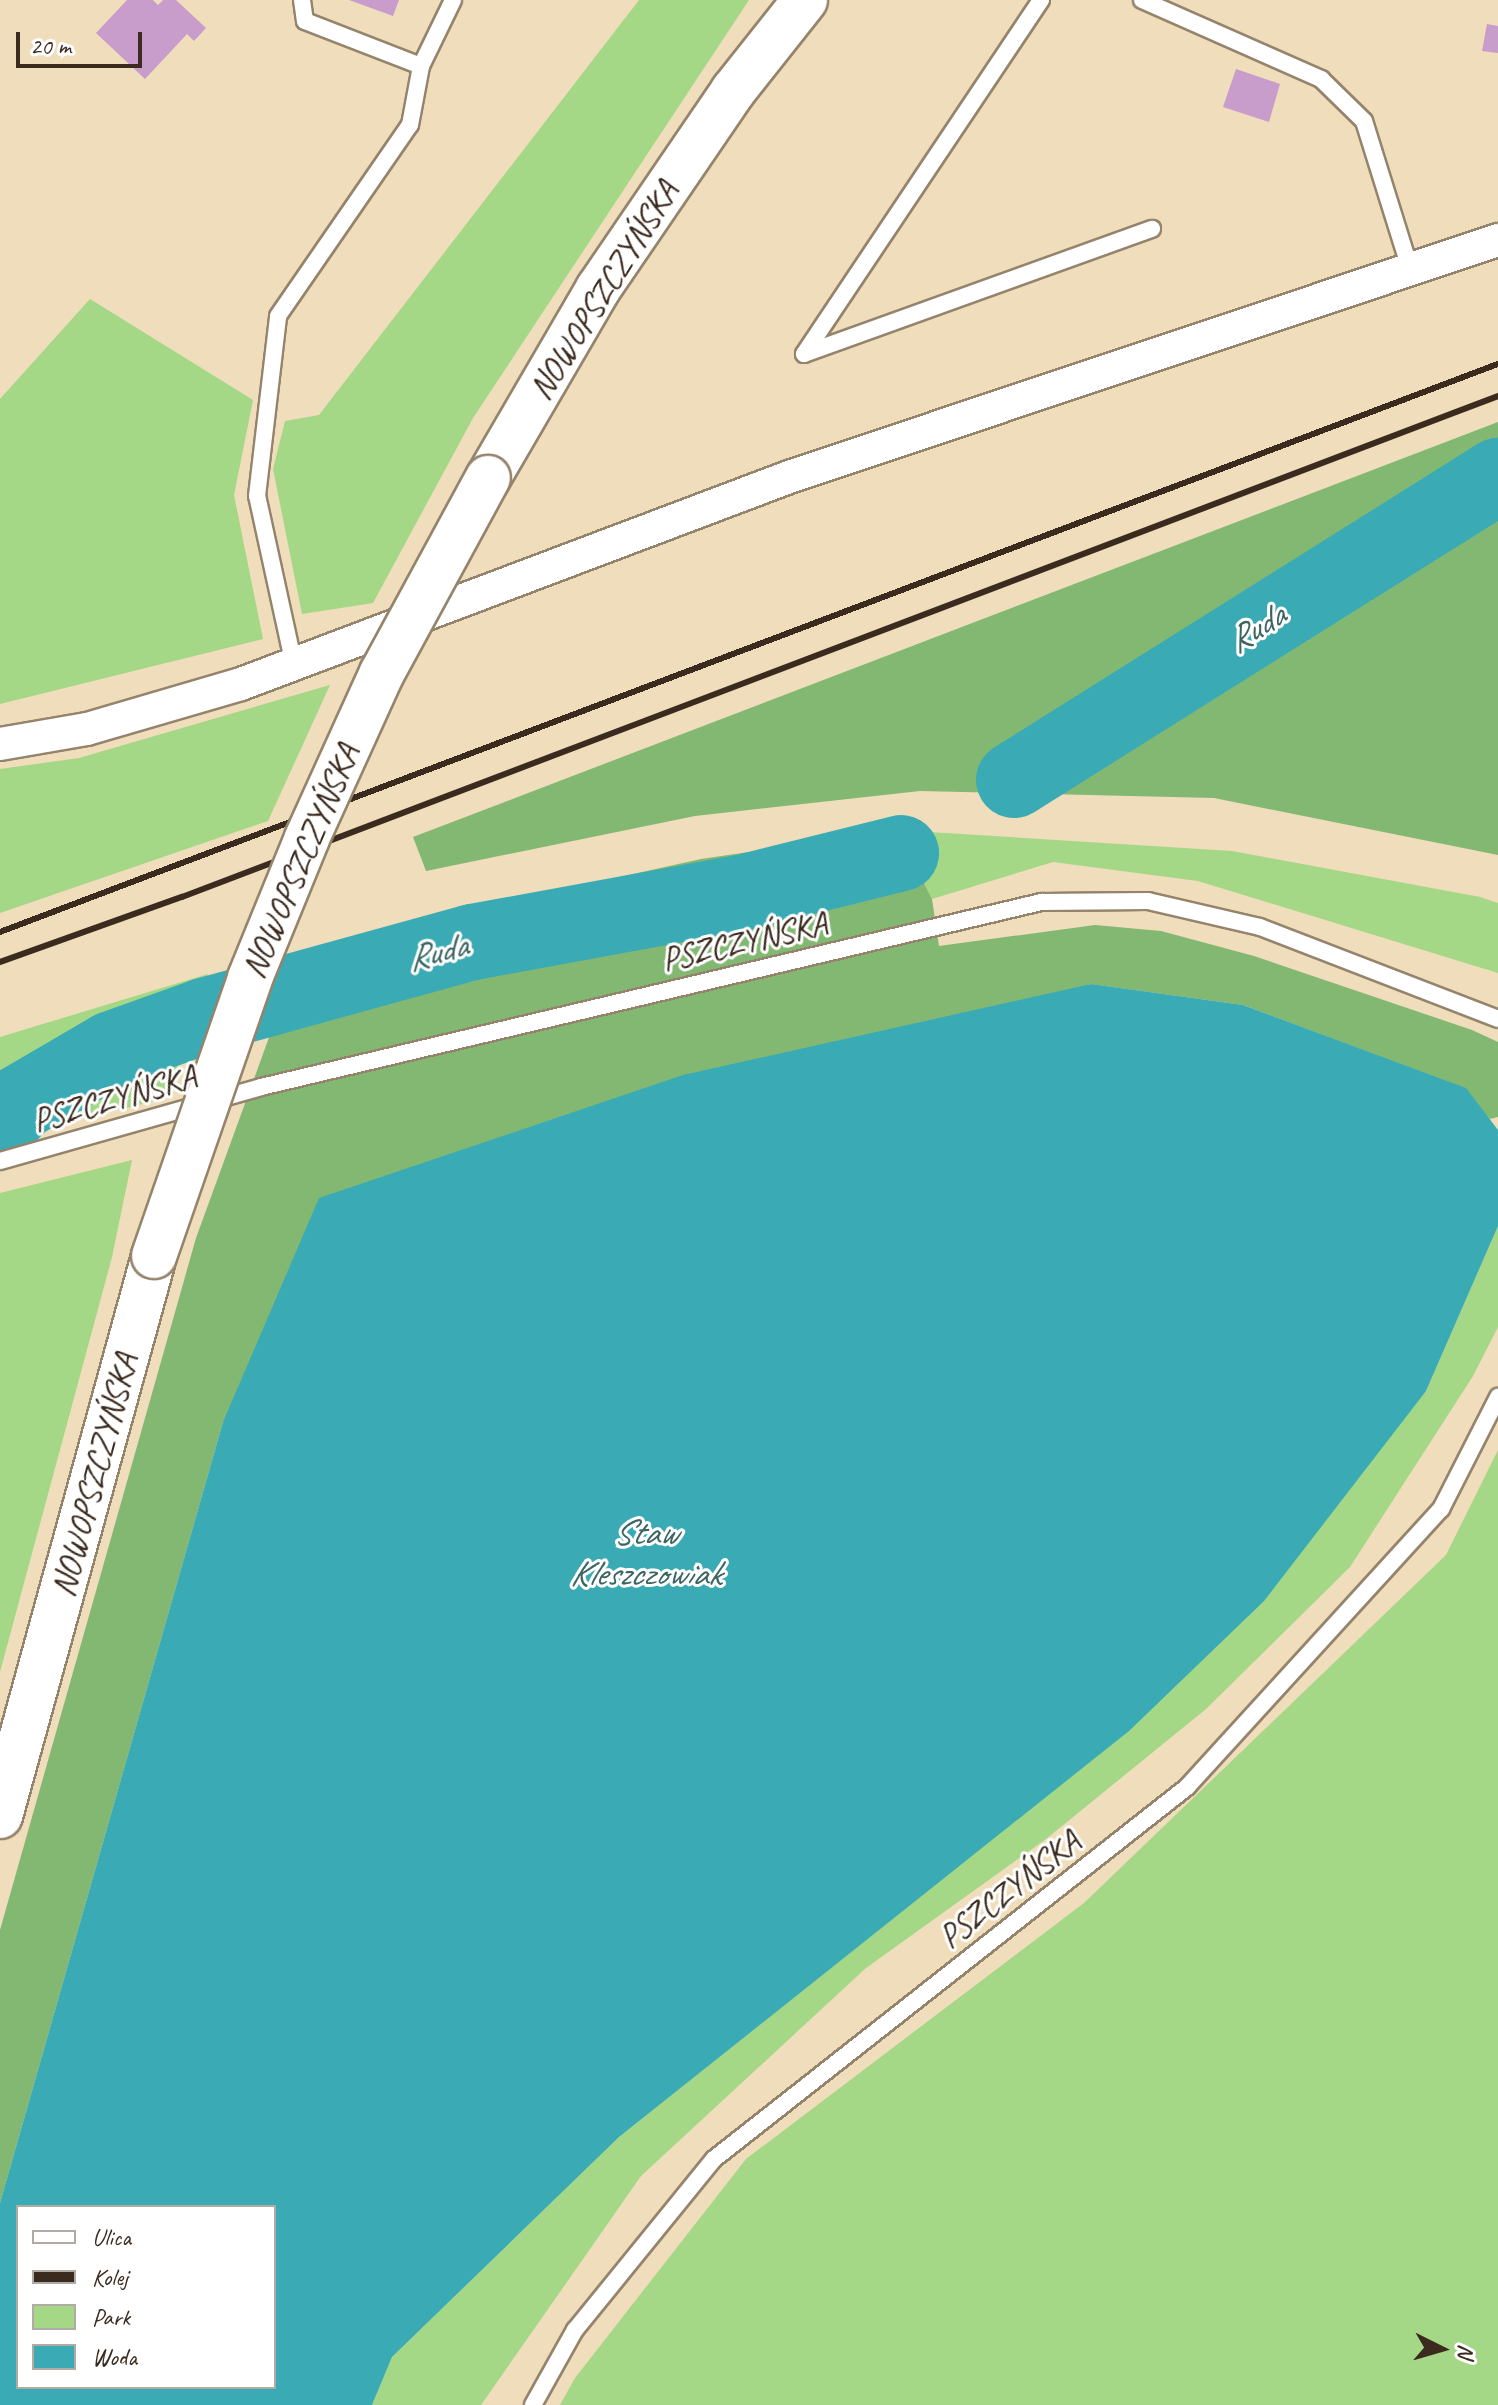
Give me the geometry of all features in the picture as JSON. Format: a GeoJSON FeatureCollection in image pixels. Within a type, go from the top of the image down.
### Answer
{"type":"FeatureCollection","features":[{"type":"Feature","properties":{"kind":"main road","name":"NOWOPSZCZYŃSKA"},"geometry":{"type":"LineString","coordinates":[[0,1816],[154,1256],[245,991],[307,838],[382,673],[488,478],[598,289],[733,91],[805,0]]}},
{"type":"Feature","properties":{"kind":"street"},"geometry":{"type":"LineString","coordinates":[[0,744],[50,737],[136,716],[294,665],[803,472],[1498,240]]}},
{"type":"Feature","properties":{"kind":"lane"},"geometry":{"type":"LineString","coordinates":[[302,0],[305,21],[421,66]]}},
{"type":"Feature","properties":{"kind":"lane"},"geometry":{"type":"LineString","coordinates":[[294,665],[257,496],[278,316],[410,125],[421,66],[453,0]]}},
{"type":"Feature","properties":{"kind":"lane"},"geometry":{"type":"LineString","coordinates":[[1041,0],[804,354],[1152,229]]}},
{"type":"Feature","properties":{"kind":"lane"},"geometry":{"type":"LineString","coordinates":[[1142,0],[1321,79],[1364,121],[1410,269]]}},
{"type":"Feature","properties":{"kind":"lane","name":"PSZCZYŃSKA"},"geometry":{"type":"LineString","coordinates":[[0,1161],[261,1087],[1041,902],[1148,901],[1260,927],[1498,1019]]}},
{"type":"Feature","properties":{"kind":"lane","name":"PSZCZYŃSKA"},"geometry":{"type":"LineString","coordinates":[[533,2405],[575,2330],[714,2159],[1187,1787],[1441,1509],[1498,1397]]}},
{"type":"Feature","properties":{"kind":"green space"},"geometry":{"type":"Polygon","coordinates":[[[639,0],[749,0],[473,418],[373,603],[302,614],[273,469],[285,421],[319,415],[639,0]]]}},
{"type":"Feature","properties":{"kind":"green space"},"geometry":{"type":"Polygon","coordinates":[[[90,299],[253,400],[234,495],[263,639],[0,704],[0,399],[90,299]]]}},
{"type":"Feature","properties":{"kind":"green space"},"geometry":{"type":"Polygon","coordinates":[[[1498,422],[1498,855],[1214,798],[920,791],[695,816],[426,871],[413,837],[1498,422]]]}},
{"type":"Feature","properties":{"kind":"green space"},"geometry":{"type":"Polygon","coordinates":[[[330,685],[268,821],[0,913],[0,769],[79,758],[330,685]]]}},
{"type":"Feature","properties":{"kind":"green space"},"geometry":{"type":"Polygon","coordinates":[[[897,830],[1232,851],[1480,897],[1498,903],[1498,973],[1198,881],[1053,862],[932,899],[897,830]]]}},
{"type":"Feature","properties":{"kind":"green space"},"geometry":{"type":"Polygon","coordinates":[[[897,830],[932,899],[939,946],[1095,925],[1161,931],[1254,956],[1472,1030],[1498,1042],[1498,1117],[1490,1119],[1454,1084],[1243,1005],[1090,984],[223,1422],[0,2203],[0,1930],[196,1238],[299,955],[394,927],[701,859],[897,830]]]}},
{"type":"Feature","properties":{"kind":"green space"},"geometry":{"type":"Polygon","coordinates":[[[208,974],[167,1098],[0,1139],[0,1037],[208,974]]]}},
{"type":"Feature","properties":{"kind":"green space"},"geometry":{"type":"Polygon","coordinates":[[[132,1160],[112,1257],[0,1672],[0,1193],[132,1160]]]}},
{"type":"Feature","properties":{"kind":"green space"},"geometry":{"type":"Polygon","coordinates":[[[1498,1226],[1498,1327],[1473,1376],[1350,1567],[1206,1709],[1046,1839],[866,1968],[641,2176],[481,2405],[372,2405],[392,2357],[619,2137],[1030,1809],[1426,1391],[1498,1226]]]}},
{"type":"Feature","properties":{"kind":"green space"},"geometry":{"type":"Polygon","coordinates":[[[1498,1450],[1498,2405],[560,2405],[575,2378],[746,2159],[1084,1903],[1446,1555],[1498,1450]]]}},
{"type":"Feature","properties":{"kind":"water","name":"Staw Kleszczowiak"},"geometry":{"type":"Polygon","coordinates":[[[1091,984],[1243,1005],[1466,1088],[1498,1130],[1498,1226],[1426,1391],[1264,1601],[1129,1731],[619,2137],[392,2357],[372,2405],[0,2405],[0,2203],[223,1422],[319,1198],[683,1075],[1091,984]]]}},
{"type":"Feature","properties":{"kind":"building"},"geometry":{"type":"Polygon","coordinates":[[[127,0],[153,0],[158,5],[163,0],[176,0],[206,28],[194,41],[187,34],[145,79],[96,33],[127,0]]]}},
{"type":"Feature","properties":{"kind":"building"},"geometry":{"type":"Polygon","coordinates":[[[349,0],[399,0],[393,16],[349,0]]]}},
{"type":"Feature","properties":{"kind":"building"},"geometry":{"type":"Polygon","coordinates":[[[1487,24],[1498,26],[1498,53],[1482,51],[1487,24]]]}},
{"type":"Feature","properties":{"kind":"building"},"geometry":{"type":"Polygon","coordinates":[[[1236,69],[1280,84],[1269,122],[1223,107],[1236,69]]]}},
{"type":"Feature","properties":{"kind":"waterway","name":"Ruda"},"geometry":{"type":"LineString","coordinates":[[1014,780],[1498,476]]}},
{"type":"Feature","properties":{"kind":"waterway","name":"Ruda"},"geometry":{"type":"LineString","coordinates":[[0,1124],[21,1102],[112,1049],[204,1016],[473,942],[741,893],[901,853]]}},
{"type":"Feature","properties":{"kind":"railway"},"geometry":{"type":"LineString","coordinates":[[0,932],[1498,364]]}},
{"type":"Feature","properties":{"kind":"railway"},"geometry":{"type":"LineString","coordinates":[[0,962],[182,897],[1498,396]]}}]}
